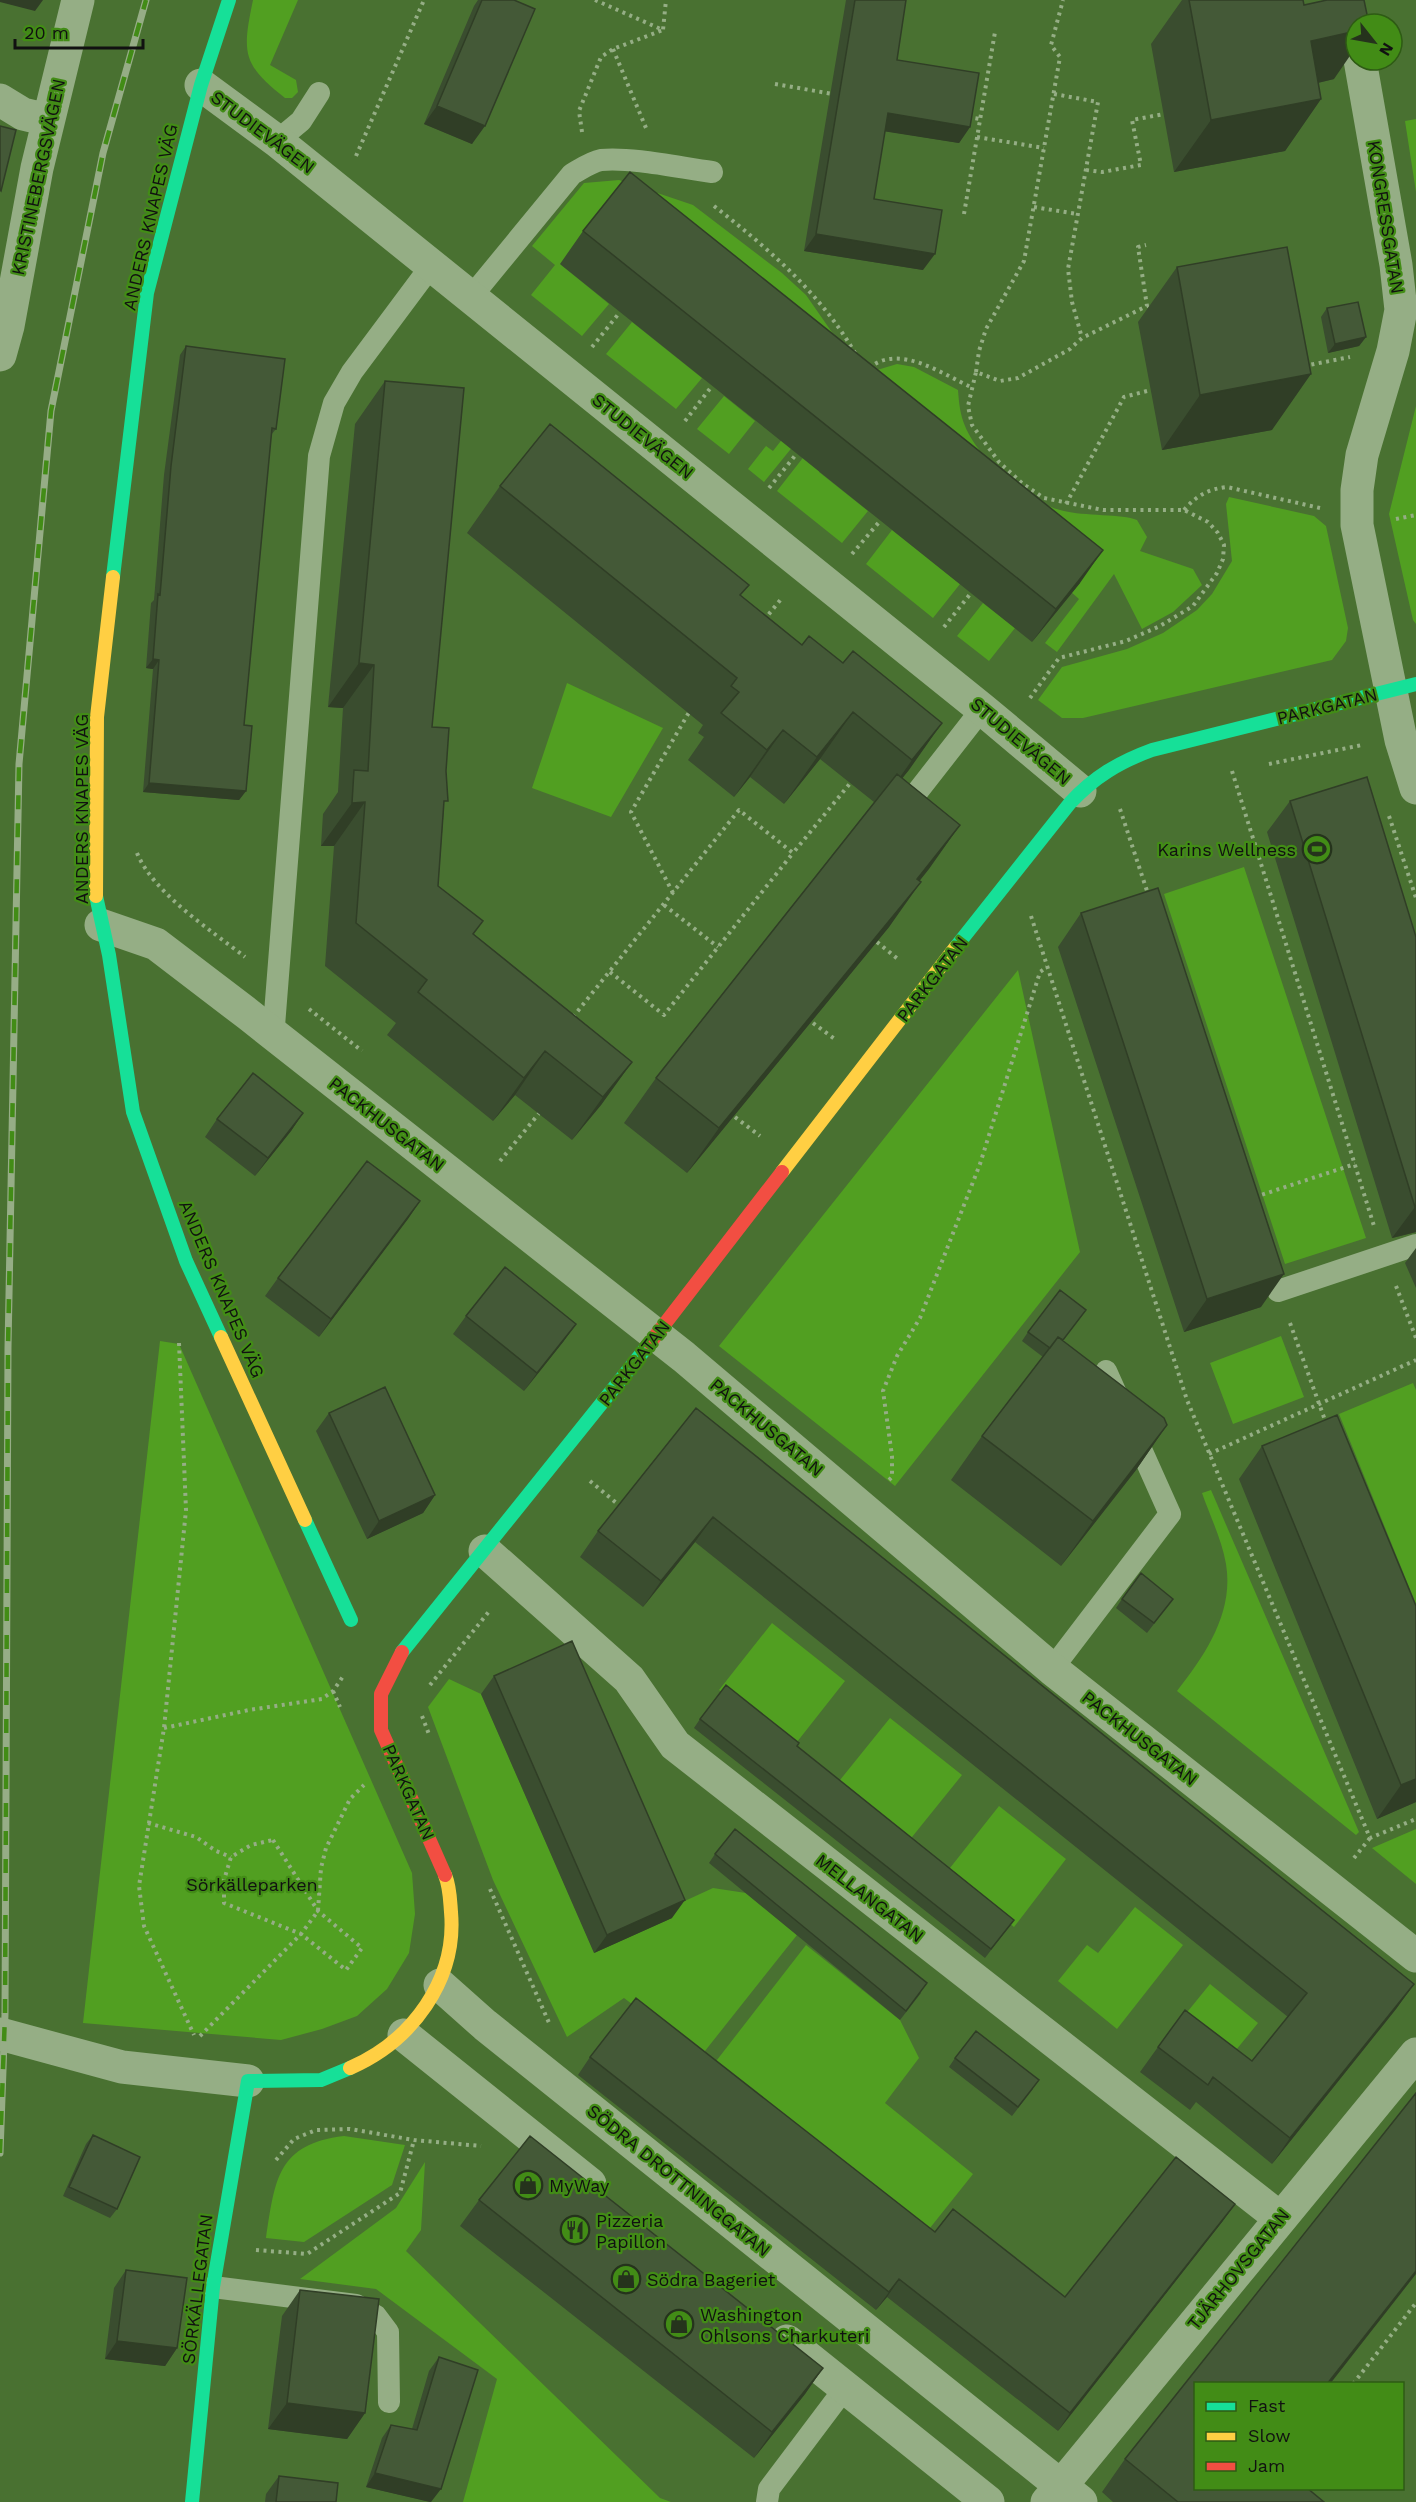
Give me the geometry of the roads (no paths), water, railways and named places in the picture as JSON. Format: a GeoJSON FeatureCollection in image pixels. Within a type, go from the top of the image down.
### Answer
{"type":"FeatureCollection","features":[{"type":"Feature","properties":{"kind":"street","name":"KRISTINEBERGSVÄGEN"},"geometry":{"type":"LineString","coordinates":[[0,355],[8,326],[48,120],[78,0]]}},
{"type":"Feature","properties":{"kind":"street","name":"ANDERS KNAPES VÄG"},"geometry":{"type":"LineString","coordinates":[[229,0],[201,85],[147,293],[97,717],[96,893],[100,925],[109,955],[134,1112],[186,1261],[351,1620]]}},
{"type":"Feature","properties":{"kind":"street","name":"KONGRESSGATAN"},"geometry":{"type":"LineString","coordinates":[[1362,72],[1396,265],[1401,310],[1393,351],[1362,455],[1357,490],[1357,525],[1403,687],[1401,740],[1416,788]]}},
{"type":"Feature","properties":{"kind":"street","name":"STUDIEVÄGEN"},"geometry":{"type":"LineString","coordinates":[[201,85],[277,141],[982,709],[1080,791]]}},
{"type":"Feature","properties":{"kind":"street"},"geometry":{"type":"LineString","coordinates":[[0,100],[23,114],[48,120]]}},
{"type":"Feature","properties":{"kind":"street","name":"PARKGATAN"},"geometry":{"type":"LineString","coordinates":[[0,2034],[122,2067],[248,2081],[321,2080],[366,2061],[404,2035],[440,1985],[453,1934],[449,1884],[381,1730],[381,1694],[397,1658],[486,1551],[1046,831],[1080,791],[1115,763],[1152,750],[1403,687]]}},
{"type":"Feature","properties":{"kind":"street","name":"PACKHUSGATAN"},"geometry":{"type":"LineString","coordinates":[[100,925],[156,944],[655,1336],[1052,1669],[1416,1956]]}},
{"type":"Feature","properties":{"kind":"street","name":"MELLANGATAN"},"geometry":{"type":"LineString","coordinates":[[486,1551],[629,1679],[675,1745],[1280,2218]]}},
{"type":"Feature","properties":{"kind":"street","name":"SÖDRA DROTTNINGGATAN"},"geometry":{"type":"LineString","coordinates":[[440,1985],[485,2025],[1063,2496]]}},
{"type":"Feature","properties":{"kind":"street"},"geometry":{"type":"LineString","coordinates":[[404,2035],[614,2203]]}},
{"type":"Feature","properties":{"kind":"street","name":"TJÄRHOVSGATAN"},"geometry":{"type":"LineString","coordinates":[[1063,2496],[1280,2218],[1416,2054]]}},
{"type":"Feature","properties":{"kind":"street","name":"SÖRKÄLLEGATAN"},"geometry":{"type":"LineString","coordinates":[[192,2502],[213,2287],[248,2081]]}},
{"type":"Feature","properties":{"kind":"street"},"geometry":{"type":"LineString","coordinates":[[762,2321],[988,2502]]}},
{"type":"Feature","properties":{"kind":"lane"},"geometry":{"type":"LineString","coordinates":[[277,141],[301,121],[319,93]]}},
{"type":"Feature","properties":{"kind":"lane"},"geometry":{"type":"LineString","coordinates":[[471,297],[572,174],[586,166],[600,160],[712,172]]}},
{"type":"Feature","properties":{"kind":"lane"},"geometry":{"type":"LineString","coordinates":[[274,1026],[319,456],[334,403],[352,372],[431,266]]}},
{"type":"Feature","properties":{"kind":"lane"},"geometry":{"type":"LineString","coordinates":[[897,818],[982,709]]}},
{"type":"Feature","properties":{"kind":"lane"},"geometry":{"type":"LineString","coordinates":[[1278,1291],[1416,1245]]}},
{"type":"Feature","properties":{"kind":"lane"},"geometry":{"type":"LineString","coordinates":[[1052,1669],[1170,1514],[1106,1371]]}},
{"type":"Feature","properties":{"kind":"lane"},"geometry":{"type":"LineString","coordinates":[[213,2287],[356,2305],[376,2316],[388,2332],[389,2402]]}},
{"type":"Feature","properties":{"kind":"lane"},"geometry":{"type":"LineString","coordinates":[[767,2502],[769,2489],[845,2388]]}},
{"type":"Feature","properties":{"kind":"railway"},"geometry":{"type":"LineString","coordinates":[[0,2153],[5,2014],[8,1348],[19,764],[51,411],[103,153],[146,0]]}},
{"type":"Feature","properties":{"kind":"place","name":"Karins Wellness"},"geometry":{"type":"Point","coordinates":[1317,849]}},
{"type":"Feature","properties":{"kind":"place","name":"MyWay"},"geometry":{"type":"Point","coordinates":[528,2185]}},
{"type":"Feature","properties":{"kind":"place","name":"Pizzeria Papillon"},"geometry":{"type":"Point","coordinates":[575,2230]}},
{"type":"Feature","properties":{"kind":"place","name":"Södra Bageriet"},"geometry":{"type":"Point","coordinates":[626,2279]}},
{"type":"Feature","properties":{"kind":"place","name":"Washington Ohlsons Charkuteri"},"geometry":{"type":"Point","coordinates":[679,2324]}},
{"type":"Feature","properties":{"kind":"park label","name":"Sörkälleparken"},"geometry":{"type":"Point","coordinates":[252,1884]}}]}
